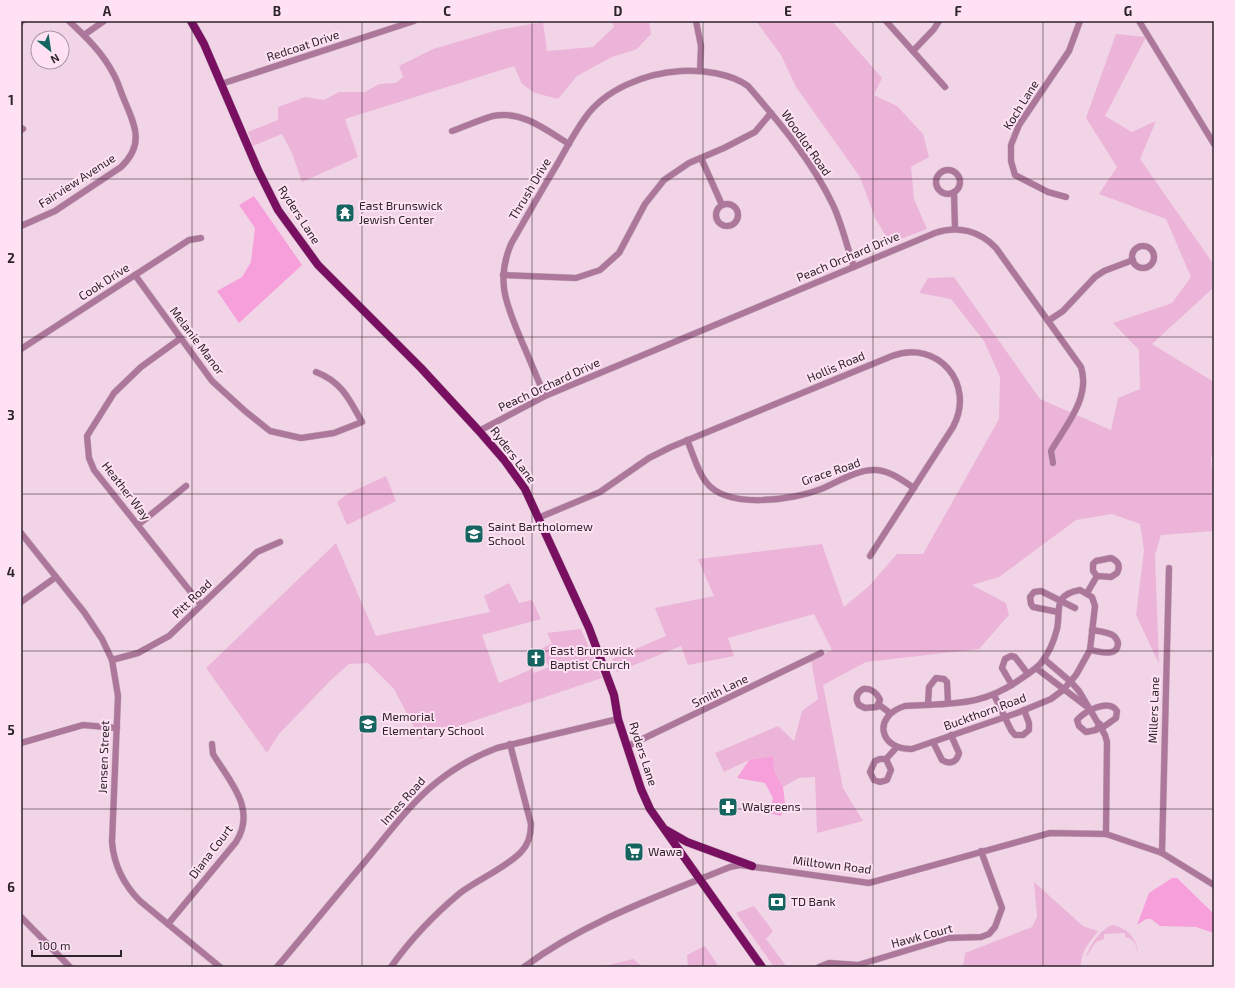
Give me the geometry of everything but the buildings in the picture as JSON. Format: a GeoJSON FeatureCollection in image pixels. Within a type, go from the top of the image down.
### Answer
{"type":"FeatureCollection","features":[{"type":"Feature","properties":{"kind":"main road","name":"Ryders Lane"},"geometry":{"type":"LineString","coordinates":[[191,21],[204,44],[258,170],[278,210],[318,265],[421,368],[505,461],[525,489],[589,628],[614,695],[618,719],[641,789],[650,808],[699,880],[762,967]]}},
{"type":"Feature","properties":{"kind":"main road"},"geometry":{"type":"LineString","coordinates":[[664,829],[687,842],[752,866]]}},
{"type":"Feature","properties":{"kind":"street","name":"Fairview Avenue"},"geometry":{"type":"LineString","coordinates":[[21,226],[55,211],[121,167],[133,150],[137,132],[115,76],[101,54],[69,21]]}},
{"type":"Feature","properties":{"kind":"street"},"geometry":{"type":"LineString","coordinates":[[84,35],[104,21]]}},
{"type":"Feature","properties":{"kind":"street","name":"Redcoat Drive"},"geometry":{"type":"LineString","coordinates":[[221,84],[414,21]]}},
{"type":"Feature","properties":{"kind":"street"},"geometry":{"type":"LineString","coordinates":[[696,21],[701,46],[700,71]]}},
{"type":"Feature","properties":{"kind":"street"},"geometry":{"type":"LineString","coordinates":[[886,21],[945,87]]}},
{"type":"Feature","properties":{"kind":"street"},"geometry":{"type":"LineString","coordinates":[[913,51],[934,29],[939,21]]}},
{"type":"Feature","properties":{"kind":"street","name":"Koch Lane"},"geometry":{"type":"LineString","coordinates":[[1066,197],[1048,192],[1015,175],[1010,161],[1011,145],[1019,125],[1069,51],[1080,21]]}},
{"type":"Feature","properties":{"kind":"street"},"geometry":{"type":"LineString","coordinates":[[1139,21],[1214,144]]}},
{"type":"Feature","properties":{"kind":"street","name":"Woodlot Road"},"geometry":{"type":"LineString","coordinates":[[700,71],[729,77],[742,82],[748,86],[771,113],[808,162],[834,207],[854,267]]}},
{"type":"Feature","properties":{"kind":"street","name":"Thrush Drive"},"geometry":{"type":"LineString","coordinates":[[545,396],[507,304],[503,275],[505,260],[511,244],[585,117],[606,98],[618,90],[644,78],[658,74],[700,71]]}},
{"type":"Feature","properties":{"kind":"street"},"geometry":{"type":"LineString","coordinates":[[503,275],[576,278],[600,270],[619,253],[645,204],[656,187],[676,170],[755,132],[771,113]]}},
{"type":"Feature","properties":{"kind":"street"},"geometry":{"type":"LineString","coordinates":[[452,131],[493,116],[510,115],[526,119],[569,144]]}},
{"type":"Feature","properties":{"kind":"street"},"geometry":{"type":"LineString","coordinates":[[701,158],[722,205]]}},
{"type":"Feature","properties":{"kind":"street"},"geometry":{"type":"LineString","coordinates":[[954,192],[944,194],[937,188],[935,180],[942,171],[953,170],[958,176],[959,187],[954,192],[955,229]]}},
{"type":"Feature","properties":{"kind":"street","name":"Peach Orchard Drive"},"geometry":{"type":"LineString","coordinates":[[479,431],[545,396],[936,233],[955,229],[973,232],[992,244],[1081,367],[1084,376],[1082,394],[1078,405],[1050,451],[1052,463]]}},
{"type":"Feature","properties":{"kind":"street","name":"Cook Drive"},"geometry":{"type":"LineString","coordinates":[[21,349],[189,240],[201,238]]}},
{"type":"Feature","properties":{"kind":"street"},"geometry":{"type":"LineString","coordinates":[[1048,320],[1063,311],[1104,270],[1133,260]]}},
{"type":"Feature","properties":{"kind":"street","name":"Melanie Manor"},"geometry":{"type":"LineString","coordinates":[[135,275],[212,381],[270,431],[302,438],[334,433],[362,422],[347,394],[330,377],[316,372]]}},
{"type":"Feature","properties":{"kind":"street","name":"Heather Way"},"geometry":{"type":"LineString","coordinates":[[181,338],[141,366],[114,393],[87,436],[89,458],[94,470],[201,605]]}},
{"type":"Feature","properties":{"kind":"street","name":"Hollis Road"},"geometry":{"type":"LineString","coordinates":[[538,518],[600,492],[649,458],[687,440],[892,356],[907,352],[922,353],[937,359],[948,369],[957,382],[960,403],[957,418],[953,427],[870,556]]}},
{"type":"Feature","properties":{"kind":"street","name":"Grace Road"},"geometry":{"type":"LineString","coordinates":[[687,440],[705,482],[714,490],[727,496],[748,500],[774,500],[820,489],[857,473],[874,470],[891,474],[914,488]]}},
{"type":"Feature","properties":{"kind":"street"},"geometry":{"type":"LineString","coordinates":[[138,525],[186,486]]}},
{"type":"Feature","properties":{"kind":"street","name":"Jensen Street"},"geometry":{"type":"LineString","coordinates":[[21,533],[94,626],[108,649],[112,660],[118,696],[112,842],[114,858],[119,874],[128,888],[140,901],[220,967]]}},
{"type":"Feature","properties":{"kind":"street","name":"Pitt Road"},"geometry":{"type":"LineString","coordinates":[[112,660],[138,654],[169,636],[257,552],[280,542]]}},
{"type":"Feature","properties":{"kind":"street","name":"Millers Lane"},"geometry":{"type":"LineString","coordinates":[[1162,853],[1168,568]]}},
{"type":"Feature","properties":{"kind":"street"},"geometry":{"type":"LineString","coordinates":[[1060,600],[1065,595],[1073,591],[1080,590],[1087,593],[1097,576]]}},
{"type":"Feature","properties":{"kind":"street"},"geometry":{"type":"LineString","coordinates":[[21,602],[56,577]]}},
{"type":"Feature","properties":{"kind":"street"},"geometry":{"type":"LineString","coordinates":[[1058,612],[1033,607],[1030,597],[1034,592],[1041,591],[1075,608]]}},
{"type":"Feature","properties":{"kind":"street","name":"Buckthorn Road"},"geometry":{"type":"LineString","coordinates":[[897,747],[912,749],[951,736],[1051,699],[1063,690],[1071,682],[1090,650],[1095,606],[1092,597],[1087,593]]}},
{"type":"Feature","properties":{"kind":"street","name":"Buckthorn Road"},"geometry":{"type":"LineString","coordinates":[[890,713],[905,706],[974,702],[994,695],[1012,685],[1036,668],[1044,659],[1053,642],[1057,628],[1060,600]]}},
{"type":"Feature","properties":{"kind":"street"},"geometry":{"type":"LineString","coordinates":[[1090,650],[1108,653],[1116,649],[1118,646],[1116,638],[1111,634],[1092,630]]}},
{"type":"Feature","properties":{"kind":"street","name":"Smith Lane"},"geometry":{"type":"LineString","coordinates":[[628,746],[821,653]]}},
{"type":"Feature","properties":{"kind":"street"},"geometry":{"type":"LineString","coordinates":[[1012,685],[1002,668],[1002,662],[1004,659],[1011,656],[1015,657],[1028,674]]}},
{"type":"Feature","properties":{"kind":"street"},"geometry":{"type":"LineString","coordinates":[[1044,659],[1071,682],[1101,726],[1107,742],[1106,834]]}},
{"type":"Feature","properties":{"kind":"street"},"geometry":{"type":"LineString","coordinates":[[1036,668],[1091,710]]}},
{"type":"Feature","properties":{"kind":"street"},"geometry":{"type":"LineString","coordinates":[[928,704],[929,687],[935,678],[940,678],[947,682],[948,703]]}},
{"type":"Feature","properties":{"kind":"street"},"geometry":{"type":"LineString","coordinates":[[994,695],[1012,733],[1015,735],[1023,735],[1027,733],[1029,726],[1024,710]]}},
{"type":"Feature","properties":{"kind":"street"},"geometry":{"type":"LineString","coordinates":[[878,704],[890,713],[884,726],[884,733],[886,738],[897,747],[886,759]]}},
{"type":"Feature","properties":{"kind":"street"},"geometry":{"type":"LineString","coordinates":[[1108,705],[1115,708],[1117,712],[1116,718],[1096,730],[1086,732],[1079,726],[1077,720],[1082,714],[1091,710],[1108,705]]}},
{"type":"Feature","properties":{"kind":"street","name":"Innes Road"},"geometry":{"type":"LineString","coordinates":[[277,967],[416,800],[429,787],[461,764],[478,755],[510,744],[618,719]]}},
{"type":"Feature","properties":{"kind":"street"},"geometry":{"type":"LineString","coordinates":[[21,742],[83,725],[117,728]]}},
{"type":"Feature","properties":{"kind":"street"},"geometry":{"type":"LineString","coordinates":[[933,742],[940,758],[945,762],[952,762],[958,757],[958,753],[951,736]]}},
{"type":"Feature","properties":{"kind":"street","name":"Diana Court"},"geometry":{"type":"LineString","coordinates":[[168,924],[236,842],[244,828],[243,806],[213,754],[212,744]]}},
{"type":"Feature","properties":{"kind":"street"},"geometry":{"type":"LineString","coordinates":[[391,967],[436,916],[460,893],[519,855],[527,845],[531,831],[531,824],[510,744]]}},
{"type":"Feature","properties":{"kind":"street","name":"Milltown Road"},"geometry":{"type":"LineString","coordinates":[[524,967],[549,948],[584,929],[730,867],[752,866],[869,883],[1050,833],[1106,834],[1162,853],[1214,885]]}},
{"type":"Feature","properties":{"kind":"street","name":"Hawk Court"},"geometry":{"type":"LineString","coordinates":[[819,967],[829,963],[858,966],[948,938],[981,937],[989,934],[997,922],[1002,908],[981,851]]}},
{"type":"Feature","properties":{"kind":"street"},"geometry":{"type":"LineString","coordinates":[[21,917],[70,967]]}},
{"type":"Feature","properties":{"kind":"shaded area"},"geometry":{"type":"Polygon","coordinates":[[[612,21],[649,21],[651,34],[637,49],[612,57],[577,76],[558,99],[535,93],[522,84],[514,66],[345,119],[358,157],[302,182],[292,153],[282,134],[253,146],[248,132],[278,120],[278,107],[305,97],[324,100],[339,92],[365,92],[379,84],[396,83],[403,77],[399,66],[433,49],[498,30],[543,22],[547,51],[593,47],[614,27],[612,21]]]}},
{"type":"Feature","properties":{"kind":"shaded area"},"geometry":{"type":"Polygon","coordinates":[[[756,21],[832,21],[882,78],[874,95],[897,106],[923,134],[929,157],[911,167],[914,199],[927,229],[890,243],[875,218],[860,177],[796,87],[781,55],[756,21]]]}},
{"type":"Feature","properties":{"kind":"shaded area"},"geometry":{"type":"Polygon","coordinates":[[[1116,34],[1146,37],[1105,116],[1132,132],[1156,121],[1140,159],[1212,262],[1212,289],[1152,344],[1214,382],[1214,447],[1211,460],[1214,486],[1214,531],[1161,535],[1155,555],[1159,664],[1136,615],[1144,550],[1140,524],[1112,514],[1076,520],[999,577],[972,585],[1006,603],[1009,615],[979,649],[866,662],[823,685],[843,788],[863,821],[817,833],[815,777],[799,778],[783,787],[775,773],[773,756],[749,760],[724,772],[715,753],[778,726],[794,741],[802,711],[818,699],[811,660],[832,650],[814,614],[728,638],[734,656],[688,665],[681,646],[617,672],[612,659],[666,636],[655,608],[714,596],[698,559],[822,544],[844,607],[869,586],[897,554],[923,554],[999,419],[1000,377],[984,341],[951,299],[919,293],[928,278],[954,277],[1040,399],[1111,430],[1118,398],[1140,389],[1139,350],[1113,323],[1172,303],[1191,277],[1166,219],[1099,194],[1117,167],[1086,118],[1116,34]]]}},
{"type":"Feature","properties":{"kind":"shaded area"},"geometry":{"type":"Polygon","coordinates":[[[254,196],[302,265],[239,323],[217,291],[242,277],[251,262],[255,228],[239,205],[254,196]]]}},
{"type":"Feature","properties":{"kind":"shaded area"},"geometry":{"type":"Polygon","coordinates":[[[386,476],[396,501],[347,525],[337,502],[347,494],[386,476]]]}},
{"type":"Feature","properties":{"kind":"shaded area"},"geometry":{"type":"Polygon","coordinates":[[[336,543],[376,636],[490,612],[484,596],[509,583],[519,603],[532,600],[541,619],[482,635],[499,683],[532,669],[534,673],[549,667],[539,650],[552,643],[547,633],[581,629],[602,678],[420,739],[394,689],[368,663],[349,664],[330,681],[279,734],[267,753],[206,668],[336,543]]]}},
{"type":"Feature","properties":{"kind":"shaded area"},"geometry":{"type":"Polygon","coordinates":[[[773,756],[775,773],[783,787],[785,803],[781,816],[769,813],[773,798],[765,783],[737,778],[749,760],[773,756]]]}},
{"type":"Feature","properties":{"kind":"shaded area"},"geometry":{"type":"Polygon","coordinates":[[[1172,878],[1177,878],[1214,914],[1214,933],[1196,927],[1160,926],[1151,919],[1146,919],[1137,925],[1149,893],[1172,878]]]}},
{"type":"Feature","properties":{"kind":"shaded area"},"geometry":{"type":"Polygon","coordinates":[[[1034,882],[1083,926],[1098,931],[1084,952],[1081,967],[963,967],[965,953],[1032,927],[1037,917],[1034,882]]]}},
{"type":"Feature","properties":{"kind":"shaded area"},"geometry":{"type":"Polygon","coordinates":[[[754,906],[773,931],[766,939],[787,967],[774,967],[736,913],[754,906]]]}},
{"type":"Feature","properties":{"kind":"shaded area"},"geometry":{"type":"Polygon","coordinates":[[[1112,925],[1122,928],[1131,935],[1137,947],[1131,939],[1125,937],[1125,933],[1104,934],[1104,939],[1096,942],[1086,957],[1096,938],[1112,925]]]}},
{"type":"Feature","properties":{"kind":"shaded area"},"geometry":{"type":"Polygon","coordinates":[[[705,946],[719,967],[688,967],[687,955],[705,946]]]}},
{"type":"Feature","properties":{"kind":"shaded area"},"geometry":{"type":"Polygon","coordinates":[[[633,959],[643,967],[601,967],[633,959]]]}},
{"type":"Feature","properties":{"kind":"place","name":"East Brunswick Jewish Center"},"geometry":{"type":"Point","coordinates":[345,213]}},
{"type":"Feature","properties":{"kind":"place","name":"Saint Bartholomew School"},"geometry":{"type":"Point","coordinates":[474,534]}},
{"type":"Feature","properties":{"kind":"place","name":"East Brunswick Baptist Church"},"geometry":{"type":"Point","coordinates":[536,658]}},
{"type":"Feature","properties":{"kind":"place","name":"Memorial Elementary School"},"geometry":{"type":"Point","coordinates":[368,724]}},
{"type":"Feature","properties":{"kind":"place","name":"Walgreens"},"geometry":{"type":"Point","coordinates":[728,807]}},
{"type":"Feature","properties":{"kind":"place","name":"Wawa"},"geometry":{"type":"Point","coordinates":[634,852]}},
{"type":"Feature","properties":{"kind":"place","name":"TD Bank"},"geometry":{"type":"Point","coordinates":[777,902]}}]}
